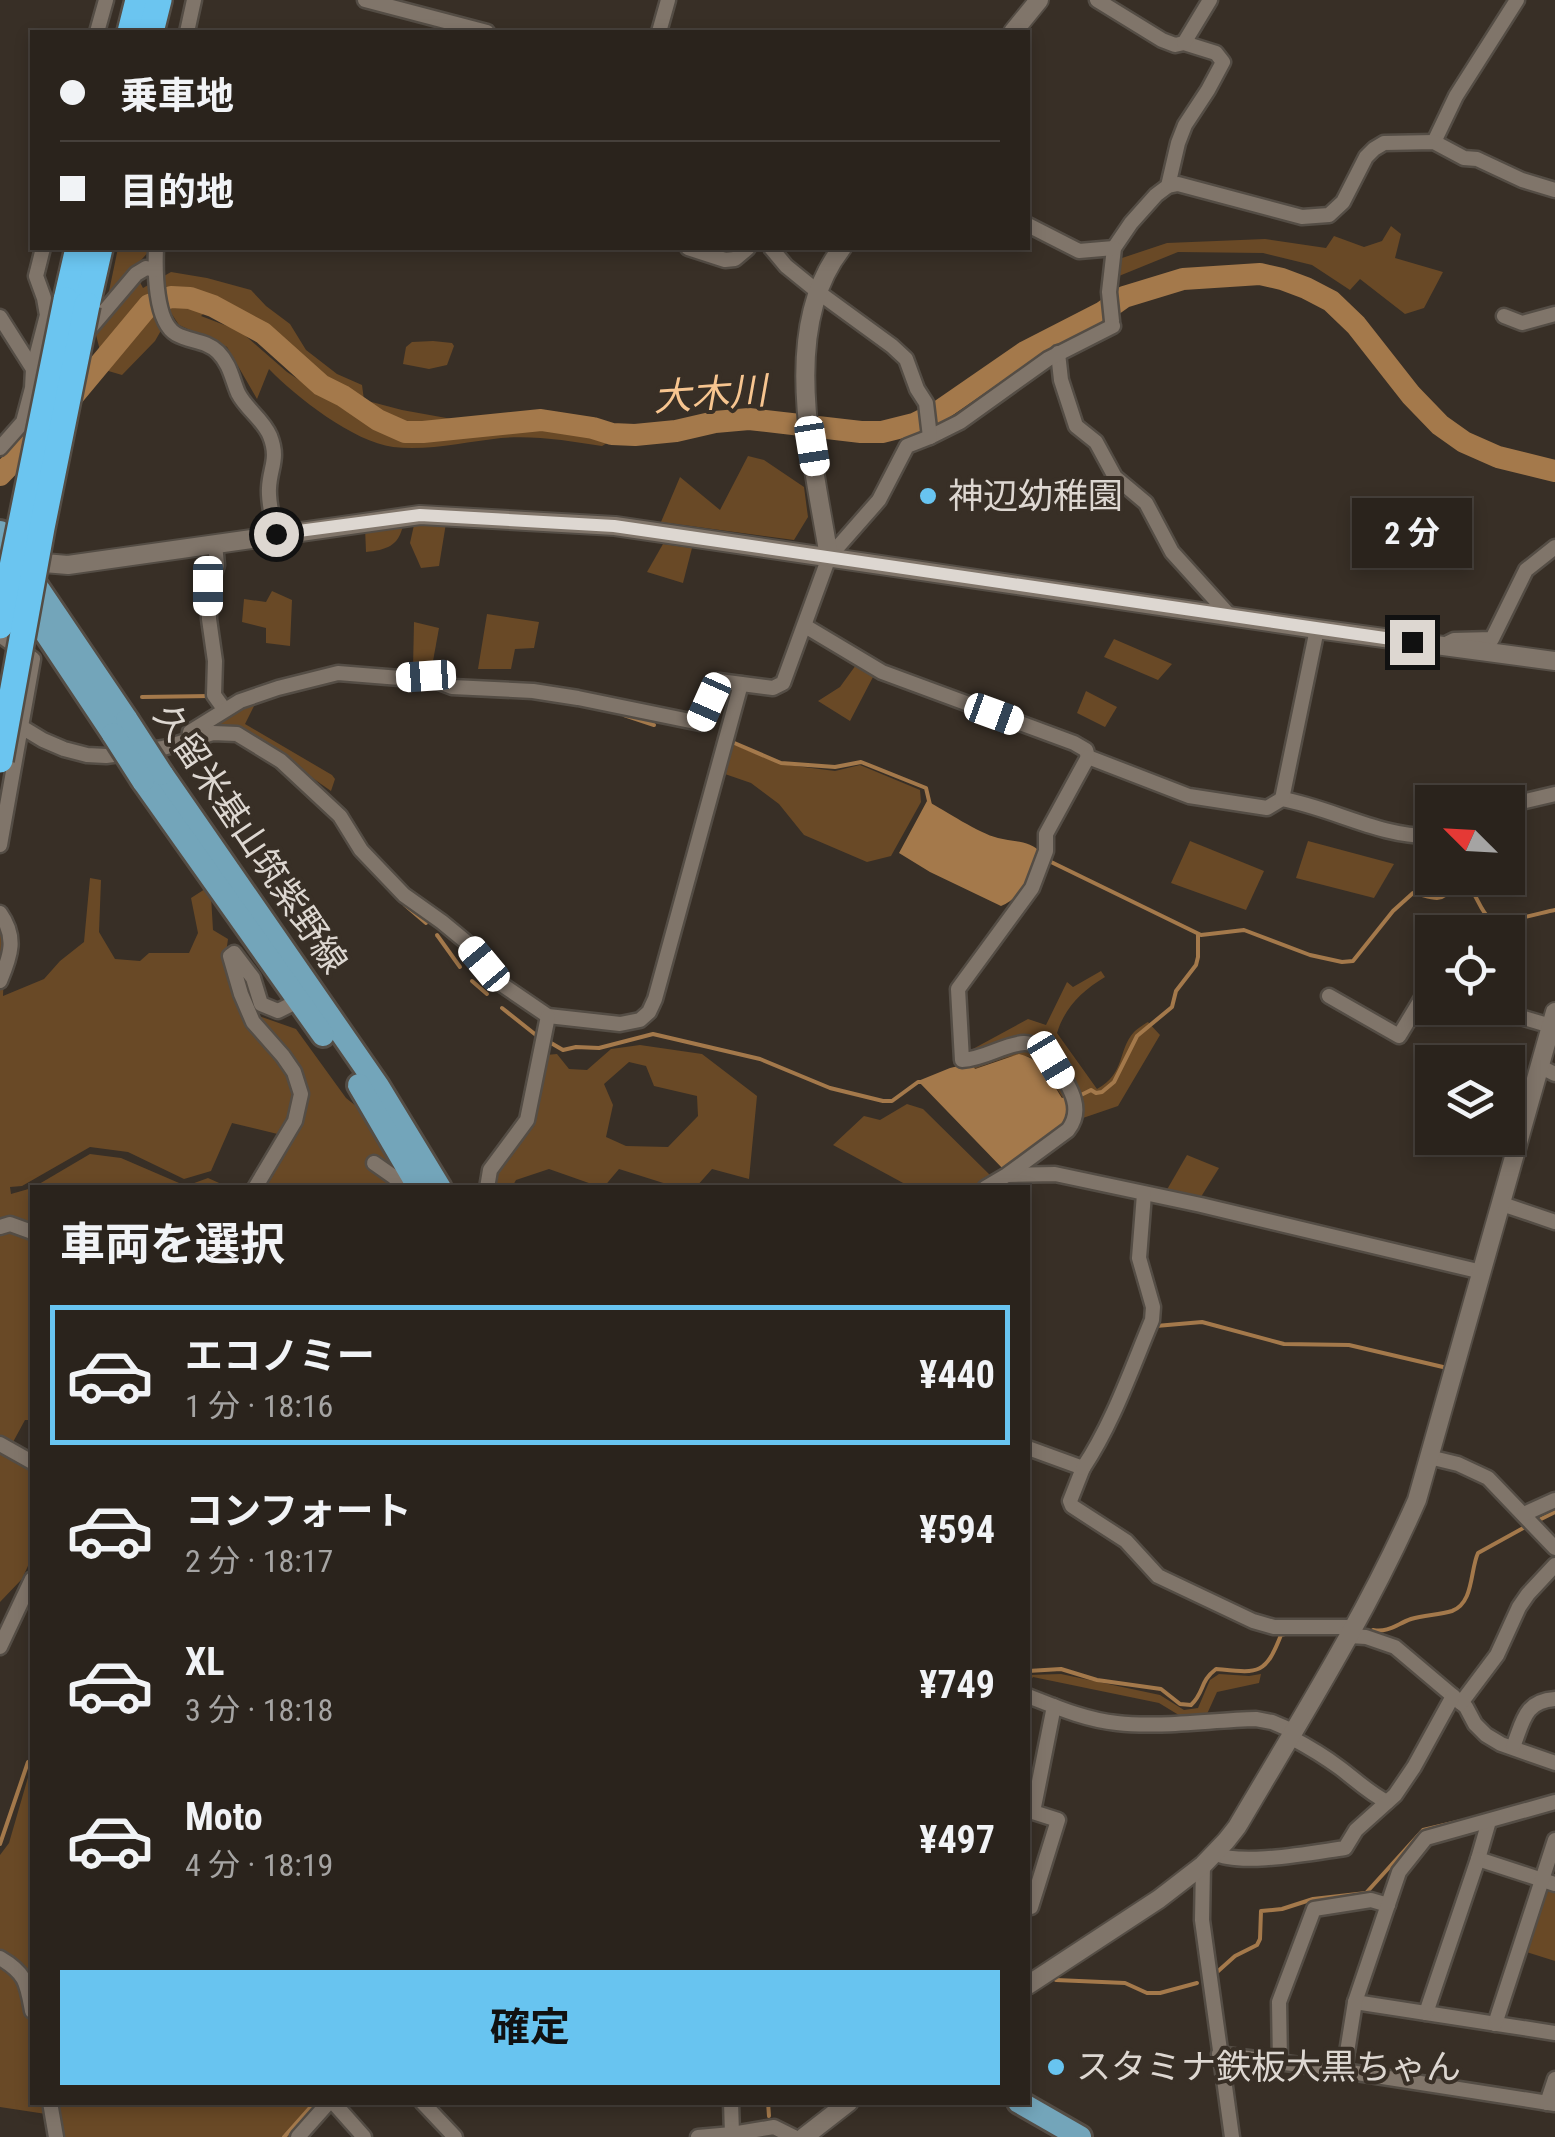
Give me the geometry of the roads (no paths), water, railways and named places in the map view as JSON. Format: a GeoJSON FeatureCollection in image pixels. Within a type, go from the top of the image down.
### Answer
{"type":"FeatureCollection","features":[{"type":"Feature","properties":{"kind":"highway"},"geometry":{"type":"LineString","coordinates":[[130,30],[138,0]]}},
{"type":"Feature","properties":{"kind":"highway"},"geometry":{"type":"LineString","coordinates":[[152,30],[160,0]]}},
{"type":"Feature","properties":{"kind":"highway"},"geometry":{"type":"LineString","coordinates":[[0,760],[77,303],[78,250]]}},
{"type":"Feature","properties":{"kind":"highway"},"geometry":{"type":"LineString","coordinates":[[0,626],[77,303],[99,250]]}},
{"type":"Feature","properties":{"kind":"main road","name":"久留米基山筑紫野線"},"geometry":{"type":"LineString","coordinates":[[0,532],[7,561],[298,1001],[360,1086],[417,1185]]}},
{"type":"Feature","properties":{"kind":"main road","name":"久留米基山筑紫野線"},"geometry":{"type":"LineString","coordinates":[[152,778],[378,1086],[438,1185]]}},
{"type":"Feature","properties":{"kind":"main road"},"geometry":{"type":"LineString","coordinates":[[1024,2105],[1080,2137]]}},
{"type":"Feature","properties":{"kind":"street"},"geometry":{"type":"LineString","coordinates":[[98,30],[106,0]]}},
{"type":"Feature","properties":{"kind":"street"},"geometry":{"type":"LineString","coordinates":[[187,30],[194,0]]}},
{"type":"Feature","properties":{"kind":"street"},"geometry":{"type":"LineString","coordinates":[[365,0],[479,30]]}},
{"type":"Feature","properties":{"kind":"street"},"geometry":{"type":"LineString","coordinates":[[660,30],[668,0]]}},
{"type":"Feature","properties":{"kind":"street"},"geometry":{"type":"LineString","coordinates":[[1015,30],[1039,0]]}},
{"type":"Feature","properties":{"kind":"street"},"geometry":{"type":"LineString","coordinates":[[1097,0],[1162,40],[1216,52],[1223,62],[1185,125],[1168,186]]}},
{"type":"Feature","properties":{"kind":"street"},"geometry":{"type":"LineString","coordinates":[[1124,16],[1134,0]]}},
{"type":"Feature","properties":{"kind":"street"},"geometry":{"type":"LineString","coordinates":[[1184,42],[1210,0]]}},
{"type":"Feature","properties":{"kind":"street"},"geometry":{"type":"LineString","coordinates":[[1434,142],[1456,96],[1516,0]]}},
{"type":"Feature","properties":{"kind":"street"},"geometry":{"type":"LineString","coordinates":[[189,740],[190,732],[224,709],[278,688],[338,673],[426,676],[452,687],[533,691],[700,723],[719,681],[773,688],[783,683],[829,557],[878,500],[906,446],[960,422],[1058,353],[1112,324],[1109,292],[1114,248],[1156,195],[1168,186],[1178,184],[1302,217],[1318,217],[1329,215],[1343,202],[1374,149],[1384,143],[1434,142],[1464,158],[1555,190]]}},
{"type":"Feature","properties":{"kind":"street"},"geometry":{"type":"LineString","coordinates":[[1030,226],[1079,251],[1114,248]]}},
{"type":"Feature","properties":{"kind":"street"},"geometry":{"type":"LineString","coordinates":[[0,448],[23,422],[32,388],[47,315],[36,276],[42,250]]}},
{"type":"Feature","properties":{"kind":"street"},"geometry":{"type":"LineString","coordinates":[[156,250],[157,289],[166,324],[175,334],[217,351],[234,376],[241,398],[270,435],[275,464],[269,501],[276,534]]}},
{"type":"Feature","properties":{"kind":"street"},"geometry":{"type":"LineString","coordinates":[[694,250],[726,260],[735,259],[746,250]]}},
{"type":"Feature","properties":{"kind":"street"},"geometry":{"type":"LineString","coordinates":[[773,250],[786,266],[906,359],[926,403],[930,435]]}},
{"type":"Feature","properties":{"kind":"street"},"geometry":{"type":"LineString","coordinates":[[829,557],[811,441],[806,354],[810,313],[840,250]]}},
{"type":"Feature","properties":{"kind":"street"},"geometry":{"type":"LineString","coordinates":[[33,369],[62,354],[92,327],[136,274],[146,268],[155,270]]}},
{"type":"Feature","properties":{"kind":"street"},"geometry":{"type":"LineString","coordinates":[[1504,316],[1522,323],[1555,314]]}},
{"type":"Feature","properties":{"kind":"street"},"geometry":{"type":"LineString","coordinates":[[0,318],[33,369]]}},
{"type":"Feature","properties":{"kind":"street"},"geometry":{"type":"LineString","coordinates":[[1058,353],[1061,380],[1076,426],[1096,442],[1115,477],[1146,503],[1172,552],[1230,616]]}},
{"type":"Feature","properties":{"kind":"street"},"geometry":{"type":"LineString","coordinates":[[7,561],[68,564],[420,515],[614,526],[1555,661]]}},
{"type":"Feature","properties":{"kind":"street"},"geometry":{"type":"LineString","coordinates":[[216,544],[218,566],[208,586],[208,619],[215,662],[214,695],[224,709]]}},
{"type":"Feature","properties":{"kind":"street"},"geometry":{"type":"LineString","coordinates":[[1444,646],[1454,640],[1492,638],[1526,570],[1555,547]]}},
{"type":"Feature","properties":{"kind":"street"},"geometry":{"type":"LineString","coordinates":[[805,626],[882,672],[1086,750],[1088,757],[1046,834],[1044,859],[1022,903],[958,989],[962,1060],[976,1060],[1022,1043],[1036,1045],[1051,1060],[1074,1098],[1074,1122],[1068,1130],[990,1185]]}},
{"type":"Feature","properties":{"kind":"street"},"geometry":{"type":"LineString","coordinates":[[1088,757],[1188,796],[1267,808],[1282,799],[1317,629]]}},
{"type":"Feature","properties":{"kind":"street"},"geometry":{"type":"LineString","coordinates":[[0,635],[33,660],[0,845]]}},
{"type":"Feature","properties":{"kind":"street"},"geometry":{"type":"LineString","coordinates":[[0,714],[64,749],[86,755],[144,751],[213,733],[237,734],[282,761],[340,816],[361,850],[404,895],[465,941],[504,986],[548,1016],[620,1024],[640,1020],[649,1012],[741,684]]}},
{"type":"Feature","properties":{"kind":"street"},"geometry":{"type":"LineString","coordinates":[[1525,801],[1555,794]]}},
{"type":"Feature","properties":{"kind":"street"},"geometry":{"type":"LineString","coordinates":[[1282,799],[1415,836]]}},
{"type":"Feature","properties":{"kind":"street"},"geometry":{"type":"LineString","coordinates":[[0,913],[10,927],[12,946],[0,981]]}},
{"type":"Feature","properties":{"kind":"street"},"geometry":{"type":"LineString","coordinates":[[257,1185],[294,1121],[301,1094],[289,1064],[253,1022],[230,956],[234,953],[253,978],[261,1004],[278,1011],[298,1001]]}},
{"type":"Feature","properties":{"kind":"street"},"geometry":{"type":"LineString","coordinates":[[1329,996],[1399,1036],[1415,1010]]}},
{"type":"Feature","properties":{"kind":"street"},"geometry":{"type":"LineString","coordinates":[[1031,1978],[1159,1899],[1209,1859],[1236,1826],[1292,1734],[1397,1546],[1417,1500],[1502,1204],[1548,1070],[1553,1019],[1525,1014]]}},
{"type":"Feature","properties":{"kind":"street"},"geometry":{"type":"LineString","coordinates":[[488,1185],[490,1170],[526,1120],[548,1016]]}},
{"type":"Feature","properties":{"kind":"street"},"geometry":{"type":"LineString","coordinates":[[374,1163],[402,1185]]}},
{"type":"Feature","properties":{"kind":"street"},"geometry":{"type":"LineString","coordinates":[[1007,1176],[1055,1174],[1482,1272]]}},
{"type":"Feature","properties":{"kind":"street"},"geometry":{"type":"LineString","coordinates":[[1144,1194],[1139,1258],[1154,1307],[1152,1320],[1108,1424],[1082,1468],[1070,1501],[1072,1506],[1126,1541],[1158,1576],[1252,1620],[1274,1627],[1352,1631],[1395,1647],[1457,1700],[1486,1735],[1555,1763]]}},
{"type":"Feature","properties":{"kind":"street"},"geometry":{"type":"LineString","coordinates":[[1502,1204],[1555,1222]]}},
{"type":"Feature","properties":{"kind":"street"},"geometry":{"type":"LineString","coordinates":[[0,1227],[10,1224],[30,1231]]}},
{"type":"Feature","properties":{"kind":"street"},"geometry":{"type":"LineString","coordinates":[[0,1444],[30,1461]]}},
{"type":"Feature","properties":{"kind":"street"},"geometry":{"type":"LineString","coordinates":[[1030,1449],[1082,1468]]}},
{"type":"Feature","properties":{"kind":"street"},"geometry":{"type":"LineString","coordinates":[[1429,1456],[1488,1478],[1555,1548]]}},
{"type":"Feature","properties":{"kind":"street"},"geometry":{"type":"LineString","coordinates":[[1529,1520],[1555,1500]]}},
{"type":"Feature","properties":{"kind":"street"},"geometry":{"type":"LineString","coordinates":[[1209,1859],[1271,1857],[1345,1848],[1356,1830],[1395,1795],[1457,1700],[1497,1655],[1528,1594],[1555,1565]]}},
{"type":"Feature","properties":{"kind":"street"},"geometry":{"type":"LineString","coordinates":[[0,1648],[30,1583]]}},
{"type":"Feature","properties":{"kind":"street"},"geometry":{"type":"LineString","coordinates":[[1030,1697],[1115,1723],[1256,1719],[1272,1722],[1387,1802]]}},
{"type":"Feature","properties":{"kind":"street"},"geometry":{"type":"LineString","coordinates":[[1513,1747],[1528,1711],[1538,1701],[1555,1698]]}},
{"type":"Feature","properties":{"kind":"street"},"geometry":{"type":"LineString","coordinates":[[1030,1907],[1058,1820],[1033,1812],[1054,1706]]}},
{"type":"Feature","properties":{"kind":"street"},"geometry":{"type":"LineString","coordinates":[[1344,2071],[1355,2002],[1399,1872],[1426,1838],[1555,1802]]}},
{"type":"Feature","properties":{"kind":"street"},"geometry":{"type":"LineString","coordinates":[[1426,2013],[1488,1821]]}},
{"type":"Feature","properties":{"kind":"street"},"geometry":{"type":"LineString","coordinates":[[1494,2024],[1549,1881],[1555,1840]]}},
{"type":"Feature","properties":{"kind":"street"},"geometry":{"type":"LineString","coordinates":[[1209,1859],[1202,1920],[1232,2137]]}},
{"type":"Feature","properties":{"kind":"street"},"geometry":{"type":"LineString","coordinates":[[1478,1859],[1549,1881]]}},
{"type":"Feature","properties":{"kind":"street"},"geometry":{"type":"LineString","coordinates":[[1280,2062],[1279,2002],[1314,1909],[1371,1900],[1388,1905]]}},
{"type":"Feature","properties":{"kind":"street"},"geometry":{"type":"LineString","coordinates":[[0,1958],[16,1968],[27,1982],[30,1999]]}},
{"type":"Feature","properties":{"kind":"street"},"geometry":{"type":"LineString","coordinates":[[1355,2002],[1555,2033]]}},
{"type":"Feature","properties":{"kind":"street"},"geometry":{"type":"LineString","coordinates":[[1219,2054],[1551,2104],[1555,2079]]}},
{"type":"Feature","properties":{"kind":"street"},"geometry":{"type":"LineString","coordinates":[[51,2105],[56,2137]]}},
{"type":"Feature","properties":{"kind":"street"},"geometry":{"type":"LineString","coordinates":[[298,2137],[328,2105]]}},
{"type":"Feature","properties":{"kind":"street"},"geometry":{"type":"LineString","coordinates":[[334,2105],[364,2137]]}},
{"type":"Feature","properties":{"kind":"street"},"geometry":{"type":"LineString","coordinates":[[425,2105],[455,2137]]}},
{"type":"Feature","properties":{"kind":"street"},"geometry":{"type":"LineString","coordinates":[[732,2105],[732,2134]]}},
{"type":"Feature","properties":{"kind":"street"},"geometry":{"type":"LineString","coordinates":[[804,2137],[845,2105]]}},
{"type":"Feature","properties":{"kind":"street"},"geometry":{"type":"LineString","coordinates":[[698,2137],[774,2126],[794,2137]]}},
{"type":"Feature","properties":{"kind":"waterway","name":"大木川"},"geometry":{"type":"LineString","coordinates":[[64,407],[149,305],[171,297],[190,298],[213,306],[263,333],[321,385],[405,432],[541,420],[635,435],[749,419],[882,432],[914,424],[938,412],[1025,352],[1124,297],[1183,279],[1260,274],[1306,288],[1331,301],[1356,325],[1411,395],[1440,425],[1464,442],[1498,457],[1555,471]]}},
{"type":"Feature","properties":{"kind":"waterway","name":"大木川"},"geometry":{"type":"LineString","coordinates":[[0,475],[43,431]]}},
{"type":"Feature","properties":{"kind":"waterway"},"geometry":{"type":"LineString","coordinates":[[142,697],[210,696]]}},
{"type":"Feature","properties":{"kind":"waterway"},"geometry":{"type":"LineString","coordinates":[[624,715],[654,725]]}},
{"type":"Feature","properties":{"kind":"waterway"},"geometry":{"type":"LineString","coordinates":[[732,742],[781,763],[835,767],[861,762],[926,788],[930,805]]}},
{"type":"Feature","properties":{"kind":"waterway"},"geometry":{"type":"LineString","coordinates":[[1047,860],[1201,935],[1244,930],[1310,955],[1342,962],[1353,961],[1393,911],[1413,893],[1441,897],[1461,879],[1471,888],[1486,915],[1495,921],[1555,910]]}},
{"type":"Feature","properties":{"kind":"waterway"},"geometry":{"type":"LineString","coordinates":[[405,905],[426,923]]}},
{"type":"Feature","properties":{"kind":"waterway"},"geometry":{"type":"LineString","coordinates":[[1079,1096],[1091,1090],[1102,1092],[1114,1082],[1137,1036],[1172,1007],[1176,991],[1196,965],[1198,934]]}},
{"type":"Feature","properties":{"kind":"waterway"},"geometry":{"type":"LineString","coordinates":[[437,935],[460,967]]}},
{"type":"Feature","properties":{"kind":"waterway"},"geometry":{"type":"LineString","coordinates":[[472,981],[487,994]]}},
{"type":"Feature","properties":{"kind":"waterway"},"geometry":{"type":"LineString","coordinates":[[502,1008],[536,1035]]}},
{"type":"Feature","properties":{"kind":"waterway"},"geometry":{"type":"LineString","coordinates":[[551,1043],[563,1050],[599,1048],[653,1034],[760,1059],[830,1088],[883,1101],[892,1101],[922,1082]]}},
{"type":"Feature","properties":{"kind":"waterway"},"geometry":{"type":"LineString","coordinates":[[1156,1326],[1202,1322],[1284,1344],[1349,1345],[1443,1367]]}},
{"type":"Feature","properties":{"kind":"waterway"},"geometry":{"type":"LineString","coordinates":[[1535,1522],[1555,1512]]}},
{"type":"Feature","properties":{"kind":"waterway"},"geometry":{"type":"LineString","coordinates":[[1373,1630],[1459,1607],[1468,1594],[1478,1553],[1527,1526]]}},
{"type":"Feature","properties":{"kind":"waterway"},"geometry":{"type":"LineString","coordinates":[[1030,1671],[1061,1669],[1097,1680],[1161,1689],[1180,1704],[1191,1705],[1216,1669],[1258,1669],[1285,1634]]}},
{"type":"Feature","properties":{"kind":"waterway"},"geometry":{"type":"LineString","coordinates":[[0,1844],[30,1761]]}},
{"type":"Feature","properties":{"kind":"waterway"},"geometry":{"type":"LineString","coordinates":[[1216,1973],[1235,1956],[1257,1945],[1261,1911],[1313,1899],[1366,1893],[1423,1830],[1461,1821]]}},
{"type":"Feature","properties":{"kind":"waterway"},"geometry":{"type":"LineString","coordinates":[[1056,1980],[1125,1983],[1147,1993],[1197,1983]]}},
{"type":"Feature","properties":{"kind":"waterway"},"geometry":{"type":"LineString","coordinates":[[284,2137],[312,2105]]}},
{"type":"Feature","properties":{"kind":"waterway"},"geometry":{"type":"LineString","coordinates":[[768,2105],[769,2116]]}},
{"type":"Feature","properties":{"kind":"place","name":"神辺幼稚園"},"geometry":{"type":"Point","coordinates":[928,496]}},
{"type":"Feature","properties":{"kind":"place","name":"スタミナ鉄板大黒ちゃん"},"geometry":{"type":"Point","coordinates":[1056,2067]}}]}
